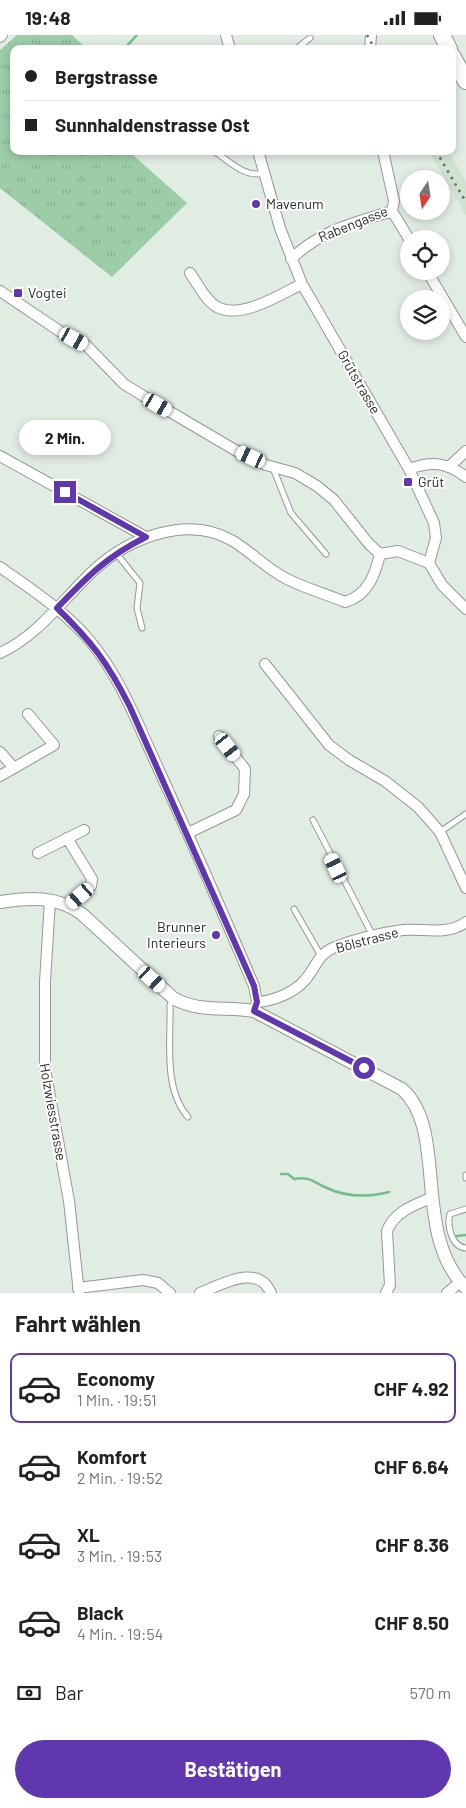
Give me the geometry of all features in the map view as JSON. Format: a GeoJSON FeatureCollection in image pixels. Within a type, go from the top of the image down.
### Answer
{"type":"FeatureCollection","features":[{"type":"Feature","properties":{"kind":"main road"},"geometry":{"type":"LineString","coordinates":[[456,63],[466,81]]}},
{"type":"Feature","properties":{"kind":"street","name":"Grütstrasse"},"geometry":{"type":"LineString","coordinates":[[259,155],[291,259],[302,284],[408,469],[434,523],[436,538],[429,563]]}},
{"type":"Feature","properties":{"kind":"street","name":"Rabengasse"},"geometry":{"type":"LineString","coordinates":[[291,259],[308,242],[332,230],[392,211],[394,201],[384,155]]}},
{"type":"Feature","properties":{"kind":"street"},"geometry":{"type":"LineString","coordinates":[[392,211],[404,230]]}},
{"type":"Feature","properties":{"kind":"street"},"geometry":{"type":"LineString","coordinates":[[190,273],[217,307],[229,310],[243,310],[302,284]]}},
{"type":"Feature","properties":{"kind":"street"},"geometry":{"type":"LineString","coordinates":[[433,280],[466,337]]}},
{"type":"Feature","properties":{"kind":"street"},"geometry":{"type":"LineString","coordinates":[[0,291],[61,332],[87,346],[124,384],[236,450],[273,467],[295,473],[323,490],[334,500],[368,544],[380,554],[398,551],[429,563],[442,585],[466,609]]}},
{"type":"Feature","properties":{"kind":"street"},"geometry":{"type":"LineString","coordinates":[[450,466],[466,451]]}},
{"type":"Feature","properties":{"kind":"street"},"geometry":{"type":"LineString","coordinates":[[0,456],[146,537]]}},
{"type":"Feature","properties":{"kind":"street"},"geometry":{"type":"LineString","coordinates":[[408,469],[436,463],[450,466],[466,477]]}},
{"type":"Feature","properties":{"kind":"street"},"geometry":{"type":"LineString","coordinates":[[0,653],[34,631],[94,570],[116,553],[146,537],[190,529],[212,532],[233,540],[286,579],[346,601],[363,594],[377,566],[380,554]]}},
{"type":"Feature","properties":{"kind":"street"},"geometry":{"type":"LineString","coordinates":[[0,567],[57,608],[90,641],[109,665],[188,833],[254,986],[255,1007]]}},
{"type":"Feature","properties":{"kind":"street"},"geometry":{"type":"LineString","coordinates":[[265,664],[329,745],[349,760],[385,781],[418,807],[440,832],[466,888]]}},
{"type":"Feature","properties":{"kind":"street"},"geometry":{"type":"LineString","coordinates":[[0,776],[54,745],[28,713]]}},
{"type":"Feature","properties":{"kind":"street"},"geometry":{"type":"LineString","coordinates":[[188,833],[236,810],[244,794],[245,769],[219,736]]}},
{"type":"Feature","properties":{"kind":"street"},"geometry":{"type":"LineString","coordinates":[[0,752],[14,768]]}},
{"type":"Feature","properties":{"kind":"street"},"geometry":{"type":"LineString","coordinates":[[38,853],[84,831]]}},
{"type":"Feature","properties":{"kind":"street"},"geometry":{"type":"LineString","coordinates":[[67,839],[92,879],[91,886],[69,906]]}},
{"type":"Feature","properties":{"kind":"street"},"geometry":{"type":"LineString","coordinates":[[0,902],[28,898],[50,900],[69,906],[89,920],[173,998],[183,1004],[201,1009],[255,1007],[384,1079],[412,1097],[424,1125],[431,1192],[440,1239],[463,1285],[447,1293]]}},
{"type":"Feature","properties":{"kind":"street","name":"Holzwiesstrasse"},"geometry":{"type":"LineString","coordinates":[[50,900],[46,967],[45,1069],[69,1201],[79,1290]]}},
{"type":"Feature","properties":{"kind":"street","name":"Bölstrasse"},"geometry":{"type":"LineString","coordinates":[[255,1007],[281,996],[300,985],[321,956],[336,947],[403,930],[441,931],[460,927],[466,922]]}},
{"type":"Feature","properties":{"kind":"street"},"geometry":{"type":"LineString","coordinates":[[386,1293],[390,1285],[387,1231],[389,1225],[405,1209],[431,1192]]}},
{"type":"Feature","properties":{"kind":"street"},"geometry":{"type":"LineString","coordinates":[[200,1293],[252,1276],[263,1280],[271,1293]]}},
{"type":"Feature","properties":{"kind":"street"},"geometry":{"type":"LineString","coordinates":[[79,1290],[143,1280],[158,1283],[170,1293]]}},
{"type":"Feature","properties":{"kind":"lane"},"geometry":{"type":"LineString","coordinates":[[301,45],[310,38]]}},
{"type":"Feature","properties":{"kind":"lane"},"geometry":{"type":"LineString","coordinates":[[220,155],[247,173],[254,175],[264,173]]}},
{"type":"Feature","properties":{"kind":"lane"},"geometry":{"type":"LineString","coordinates":[[273,467],[292,513],[326,554]]}},
{"type":"Feature","properties":{"kind":"lane"},"geometry":{"type":"LineString","coordinates":[[116,553],[140,583],[137,608],[142,628]]}},
{"type":"Feature","properties":{"kind":"lane"},"geometry":{"type":"LineString","coordinates":[[440,832],[466,814]]}},
{"type":"Feature","properties":{"kind":"lane"},"geometry":{"type":"LineString","coordinates":[[314,820],[373,937]]}},
{"type":"Feature","properties":{"kind":"lane"},"geometry":{"type":"LineString","coordinates":[[294,909],[321,956]]}},
{"type":"Feature","properties":{"kind":"lane"},"geometry":{"type":"LineString","coordinates":[[173,998],[170,1005],[172,1089],[179,1106],[188,1117]]}},
{"type":"Feature","properties":{"kind":"lane"},"geometry":{"type":"LineString","coordinates":[[466,1209],[450,1214],[448,1223],[454,1241],[462,1248],[466,1248]]}},
{"type":"Feature","properties":{"kind":"shaded area"},"geometry":{"type":"Polygon","coordinates":[[[431,155],[450,155],[466,181],[466,216],[450,188],[450,170],[440,170],[431,155]]]}},
{"type":"Feature","properties":{"kind":"green space"},"geometry":{"type":"Polygon","coordinates":[[[17,35],[72,35],[83,45],[10,45],[10,155],[135,155],[187,203],[112,277],[0,188],[0,50],[17,35]]]}},
{"type":"Feature","properties":{"kind":"waterway"},"geometry":{"type":"LineString","coordinates":[[128,45],[137,35]]}},
{"type":"Feature","properties":{"kind":"waterway"},"geometry":{"type":"LineString","coordinates":[[281,1174],[288,1174],[294,1179],[308,1179],[334,1191],[350,1195],[374,1195],[389,1192]]}},
{"type":"Feature","properties":{"kind":"waterway"},"geometry":{"type":"LineString","coordinates":[[457,1236],[466,1235]]}},
{"type":"Feature","properties":{"kind":"railway"},"geometry":{"type":"LineString","coordinates":[[367,35],[373,45]]}},
{"type":"Feature","properties":{"kind":"railway"},"geometry":{"type":"LineString","coordinates":[[438,155],[466,202]]}},
{"type":"Feature","properties":{"kind":"place","name":"Mavenum"},"geometry":{"type":"Point","coordinates":[256,204]}},
{"type":"Feature","properties":{"kind":"place","name":"Vogtei"},"geometry":{"type":"Point","coordinates":[18,293]}},
{"type":"Feature","properties":{"kind":"place","name":"Grüt"},"geometry":{"type":"Point","coordinates":[408,482]}},
{"type":"Feature","properties":{"kind":"place","name":"Brunner Interieurs"},"geometry":{"type":"Point","coordinates":[216,935]}},
{"type":"Feature","properties":{"kind":"route"},"geometry":{"type":"LineString","coordinates":[[65,492],[146,537],[105,561],[57,608],[90,641],[109,665],[120,686],[188,833],[254,986],[257,1002],[254,1011],[364,1068]]}}]}
